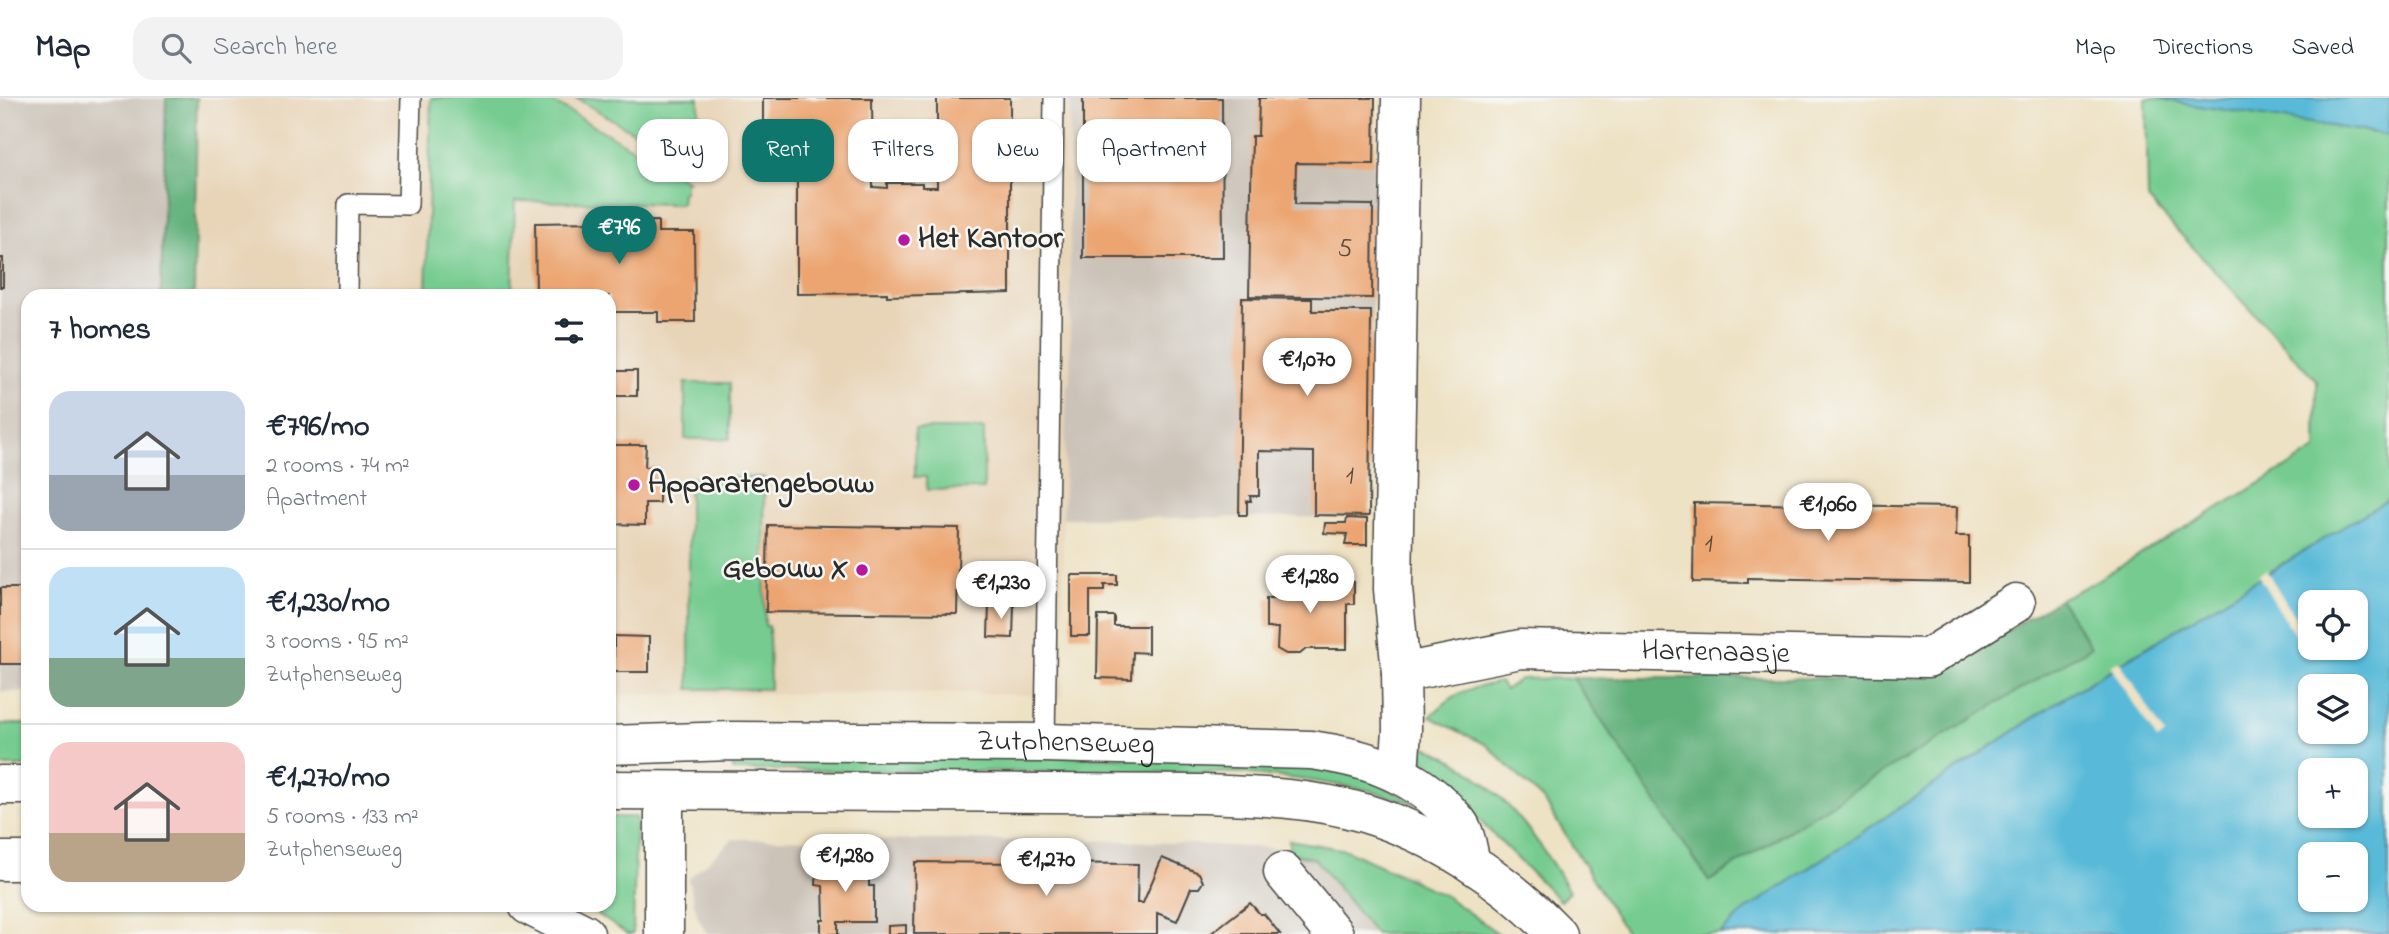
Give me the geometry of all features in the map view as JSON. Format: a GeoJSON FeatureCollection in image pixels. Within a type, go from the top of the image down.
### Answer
{"type":"FeatureCollection","features":[{"type":"Feature","properties":{"kind":"street"},"geometry":{"type":"LineString","coordinates":[[1399,773],[1402,730],[1401,673],[1393,589],[1401,98]]}},
{"type":"Feature","properties":{"kind":"street","name":"Hartenaasje"},"geometry":{"type":"LineString","coordinates":[[1401,673],[1520,649],[1928,658],[2016,603]]}},
{"type":"Feature","properties":{"kind":"street","name":"Zutphenseweg"},"geometry":{"type":"LineString","coordinates":[[616,745],[746,741],[1045,743],[1311,750],[1351,757],[1399,773],[1436,799],[1461,826],[1471,863]]}},
{"type":"Feature","properties":{"kind":"street"},"geometry":{"type":"LineString","coordinates":[[664,934],[665,743]]}},
{"type":"Feature","properties":{"kind":"street"},"geometry":{"type":"LineString","coordinates":[[0,785],[21,785]]}},
{"type":"Feature","properties":{"kind":"street","name":"Zutphenseweg"},"geometry":{"type":"LineString","coordinates":[[616,790],[1204,794],[1281,798],[1364,813],[1429,840],[1471,863],[1524,901],[1557,934]]}},
{"type":"Feature","properties":{"kind":"street"},"geometry":{"type":"LineString","coordinates":[[0,861],[21,861]]}},
{"type":"Feature","properties":{"kind":"street"},"geometry":{"type":"LineString","coordinates":[[1283,872],[1334,934]]}},
{"type":"Feature","properties":{"kind":"street"},"geometry":{"type":"LineString","coordinates":[[542,912],[585,934]]}},
{"type":"Feature","properties":{"kind":"lane"},"geometry":{"type":"LineString","coordinates":[[347,289],[348,204],[408,205],[411,98]]}},
{"type":"Feature","properties":{"kind":"lane"},"geometry":{"type":"LineString","coordinates":[[1045,743],[1054,98]]}},
{"type":"Feature","properties":{"kind":"shaded area"},"geometry":{"type":"Polygon","coordinates":[[[0,98],[197,98],[194,289],[21,289],[21,692],[0,691],[0,98]]]}},
{"type":"Feature","properties":{"kind":"shaded area"},"geometry":{"type":"Polygon","coordinates":[[[197,98],[1070,98],[1070,383],[1067,387],[1063,518],[1063,697],[973,693],[616,695],[616,289],[194,289],[197,98]]]}},
{"type":"Feature","properties":{"kind":"shaded area"},"geometry":{"type":"Polygon","coordinates":[[[1070,98],[1375,98],[1370,517],[1063,518],[1067,386],[1070,383],[1070,98]]]}},
{"type":"Feature","properties":{"kind":"shaded area"},"geometry":{"type":"Polygon","coordinates":[[[733,839],[1128,841],[1330,851],[1413,876],[1446,934],[707,934],[698,917],[688,879],[733,839]]]}},
{"type":"Feature","properties":{"kind":"green space"},"geometry":{"type":"Polygon","coordinates":[[[166,98],[197,98],[194,289],[161,289],[166,98]]]}},
{"type":"Feature","properties":{"kind":"green space"},"geometry":{"type":"Polygon","coordinates":[[[431,98],[546,98],[637,151],[637,182],[685,182],[681,204],[515,201],[512,289],[426,289],[431,98]]]}},
{"type":"Feature","properties":{"kind":"green space"},"geometry":{"type":"Polygon","coordinates":[[[576,98],[699,98],[699,119],[637,119],[637,134],[576,98]]]}},
{"type":"Feature","properties":{"kind":"green space"},"geometry":{"type":"Polygon","coordinates":[[[2146,98],[2389,135],[2389,499],[2056,703],[1745,911],[1720,934],[1627,934],[1545,802],[1487,745],[1430,717],[1454,696],[1500,682],[1505,690],[1520,679],[1573,678],[1710,881],[1852,791],[2090,647],[2060,599],[2085,587],[2316,450],[2317,381],[2148,199],[2146,98]]]}},
{"type":"Feature","properties":{"kind":"green space"},"geometry":{"type":"Polygon","coordinates":[[[685,383],[730,383],[730,439],[685,439],[685,383]]]}},
{"type":"Feature","properties":{"kind":"green space"},"geometry":{"type":"Polygon","coordinates":[[[915,429],[984,429],[984,489],[927,490],[926,477],[915,477],[915,429]]]}},
{"type":"Feature","properties":{"kind":"green space"},"geometry":{"type":"Polygon","coordinates":[[[764,477],[765,626],[769,626],[770,689],[689,689],[689,478],[764,477]]]}},
{"type":"Feature","properties":{"kind":"green space"},"geometry":{"type":"Polygon","coordinates":[[[2060,599],[2091,647],[1709,881],[1573,678],[1919,678],[1932,675],[2060,599]]]}},
{"type":"Feature","properties":{"kind":"green space"},"geometry":{"type":"Polygon","coordinates":[[[0,724],[21,724],[21,766],[0,766],[0,724]]]}},
{"type":"Feature","properties":{"kind":"green space"},"geometry":{"type":"Polygon","coordinates":[[[1421,745],[1445,756],[1488,786],[1525,825],[1569,892],[1560,901],[1441,782],[1424,761],[1421,745]]]}},
{"type":"Feature","properties":{"kind":"green space"},"geometry":{"type":"Polygon","coordinates":[[[732,751],[1330,761],[1428,808],[1368,790],[1308,780],[1238,773],[733,770],[732,751]]]}},
{"type":"Feature","properties":{"kind":"green space"},"geometry":{"type":"Polygon","coordinates":[[[616,817],[636,817],[633,934],[627,934],[594,912],[616,912],[616,817]]]}},
{"type":"Feature","properties":{"kind":"green space"},"geometry":{"type":"Polygon","coordinates":[[[1289,840],[1346,850],[1444,895],[1499,934],[1375,934],[1315,859],[1289,853],[1289,840]]]}},
{"type":"Feature","properties":{"kind":"water"},"geometry":{"type":"Polygon","coordinates":[[[2158,98],[2389,98],[2389,135],[2185,104],[2158,98]]]}},
{"type":"Feature","properties":{"kind":"water"},"geometry":{"type":"Polygon","coordinates":[[[2389,499],[2389,934],[1720,934],[1745,911],[2056,703],[2389,499]]]}},
{"type":"Feature","properties":{"kind":"pier"},"geometry":{"type":"Polygon","coordinates":[[[2266,570],[2298,622],[2298,641],[2258,575],[2266,570]]]}},
{"type":"Feature","properties":{"kind":"pier"},"geometry":{"type":"Polygon","coordinates":[[[2119,661],[2165,735],[2157,740],[2110,666],[2119,661]]]}},
{"type":"Feature","properties":{"kind":"building","name":"Het Kantoor"},"geometry":{"type":"Polygon","coordinates":[[[763,98],[872,98],[872,119],[848,119],[848,182],[873,182],[873,187],[887,188],[887,183],[922,183],[922,187],[937,187],[937,182],[958,182],[958,119],[937,119],[937,98],[1010,98],[1010,119],[972,119],[972,182],[1010,182],[1010,293],[887,296],[887,293],[797,294],[797,182],[834,182],[834,119],[763,119],[763,98]]]}},
{"type":"Feature","properties":{"kind":"building"},"geometry":{"type":"Polygon","coordinates":[[[1083,98],[1222,98],[1222,119],[1083,119],[1083,98]]]}},
{"type":"Feature","properties":{"kind":"building"},"geometry":{"type":"Polygon","coordinates":[[[1259,98],[1375,98],[1374,164],[1296,163],[1295,204],[1373,205],[1372,298],[1249,296],[1252,136],[1258,136],[1259,98]]]}},
{"type":"Feature","properties":{"kind":"building"},"geometry":{"type":"Polygon","coordinates":[[[1083,182],[1223,182],[1223,258],[1083,258],[1083,182]]]}},
{"type":"Feature","properties":{"kind":"building"},"geometry":{"type":"Polygon","coordinates":[[[658,221],[658,232],[694,232],[695,322],[658,322],[658,312],[616,312],[616,289],[536,289],[535,223],[658,221]]]}},
{"type":"Feature","properties":{"kind":"building"},"geometry":{"type":"Polygon","coordinates":[[[0,258],[3,258],[3,287],[0,287],[0,258]]]}},
{"type":"Feature","properties":{"kind":"building"},"geometry":{"type":"Polygon","coordinates":[[[1242,298],[1312,299],[1312,311],[1371,311],[1369,516],[1314,515],[1314,452],[1259,451],[1259,496],[1250,496],[1251,501],[1247,501],[1247,515],[1239,515],[1242,298]]]}},
{"type":"Feature","properties":{"kind":"building"},"geometry":{"type":"Polygon","coordinates":[[[616,371],[637,371],[637,396],[616,396],[616,371]]]}},
{"type":"Feature","properties":{"kind":"building","name":"Apparatengebouw"},"geometry":{"type":"Polygon","coordinates":[[[616,445],[646,445],[645,467],[659,467],[659,503],[645,503],[645,525],[616,524],[616,445]]]}},
{"type":"Feature","properties":{"kind":"building"},"geometry":{"type":"Polygon","coordinates":[[[1694,503],[1957,507],[1956,536],[1969,536],[1969,582],[1748,578],[1748,583],[1693,582],[1694,503]]]}},
{"type":"Feature","properties":{"kind":"building"},"geometry":{"type":"Polygon","coordinates":[[[1347,518],[1367,519],[1367,545],[1345,545],[1347,534],[1324,533],[1325,523],[1346,523],[1347,518]]]}},
{"type":"Feature","properties":{"kind":"building","name":"Gebouw X"},"geometry":{"type":"Polygon","coordinates":[[[768,525],[959,528],[957,614],[766,612],[768,525]]]}},
{"type":"Feature","properties":{"kind":"building"},"geometry":{"type":"Polygon","coordinates":[[[1071,575],[1117,575],[1117,585],[1104,585],[1104,591],[1090,591],[1090,636],[1071,636],[1071,575]]]}},
{"type":"Feature","properties":{"kind":"building"},"geometry":{"type":"Polygon","coordinates":[[[1278,579],[1354,582],[1354,604],[1347,604],[1347,649],[1306,649],[1300,654],[1286,654],[1277,649],[1278,628],[1266,628],[1266,598],[1277,598],[1278,579]]]}},
{"type":"Feature","properties":{"kind":"building"},"geometry":{"type":"Polygon","coordinates":[[[0,588],[21,588],[21,664],[0,664],[0,588]]]}},
{"type":"Feature","properties":{"kind":"building"},"geometry":{"type":"Polygon","coordinates":[[[989,604],[1014,604],[1013,638],[988,637],[989,604]]]}},
{"type":"Feature","properties":{"kind":"building"},"geometry":{"type":"Polygon","coordinates":[[[1098,616],[1114,616],[1114,626],[1148,626],[1148,653],[1133,652],[1132,679],[1097,678],[1098,616]]]}},
{"type":"Feature","properties":{"kind":"building"},"geometry":{"type":"Polygon","coordinates":[[[616,636],[649,637],[649,672],[616,672],[616,636]]]}},
{"type":"Feature","properties":{"kind":"building"},"geometry":{"type":"Polygon","coordinates":[[[1162,858],[1199,873],[1203,882],[1199,888],[1191,888],[1177,921],[1157,913],[1157,934],[914,934],[915,862],[1138,864],[1137,903],[1143,903],[1162,858]]]}},
{"type":"Feature","properties":{"kind":"building"},"geometry":{"type":"Polygon","coordinates":[[[831,861],[869,861],[869,886],[874,886],[874,922],[838,922],[838,934],[821,934],[821,920],[824,920],[823,886],[816,885],[817,864],[831,864],[831,861]]]}},
{"type":"Feature","properties":{"kind":"building"},"geometry":{"type":"Polygon","coordinates":[[[1250,903],[1260,914],[1264,914],[1280,934],[1210,934],[1250,903]]]}},
{"type":"Feature","properties":{"kind":"building"},"geometry":{"type":"Polygon","coordinates":[[[906,925],[906,934],[888,934],[888,926],[906,925]]]}},
{"type":"Feature","properties":{"kind":"place","name":"Het Kantoor"},"geometry":{"type":"Point","coordinates":[904,240]}},
{"type":"Feature","properties":{"kind":"place","name":"Apparatengebouw"},"geometry":{"type":"Point","coordinates":[634,485]}},
{"type":"Feature","properties":{"kind":"place","name":"Gebouw X"},"geometry":{"type":"Point","coordinates":[862,570]}}]}
